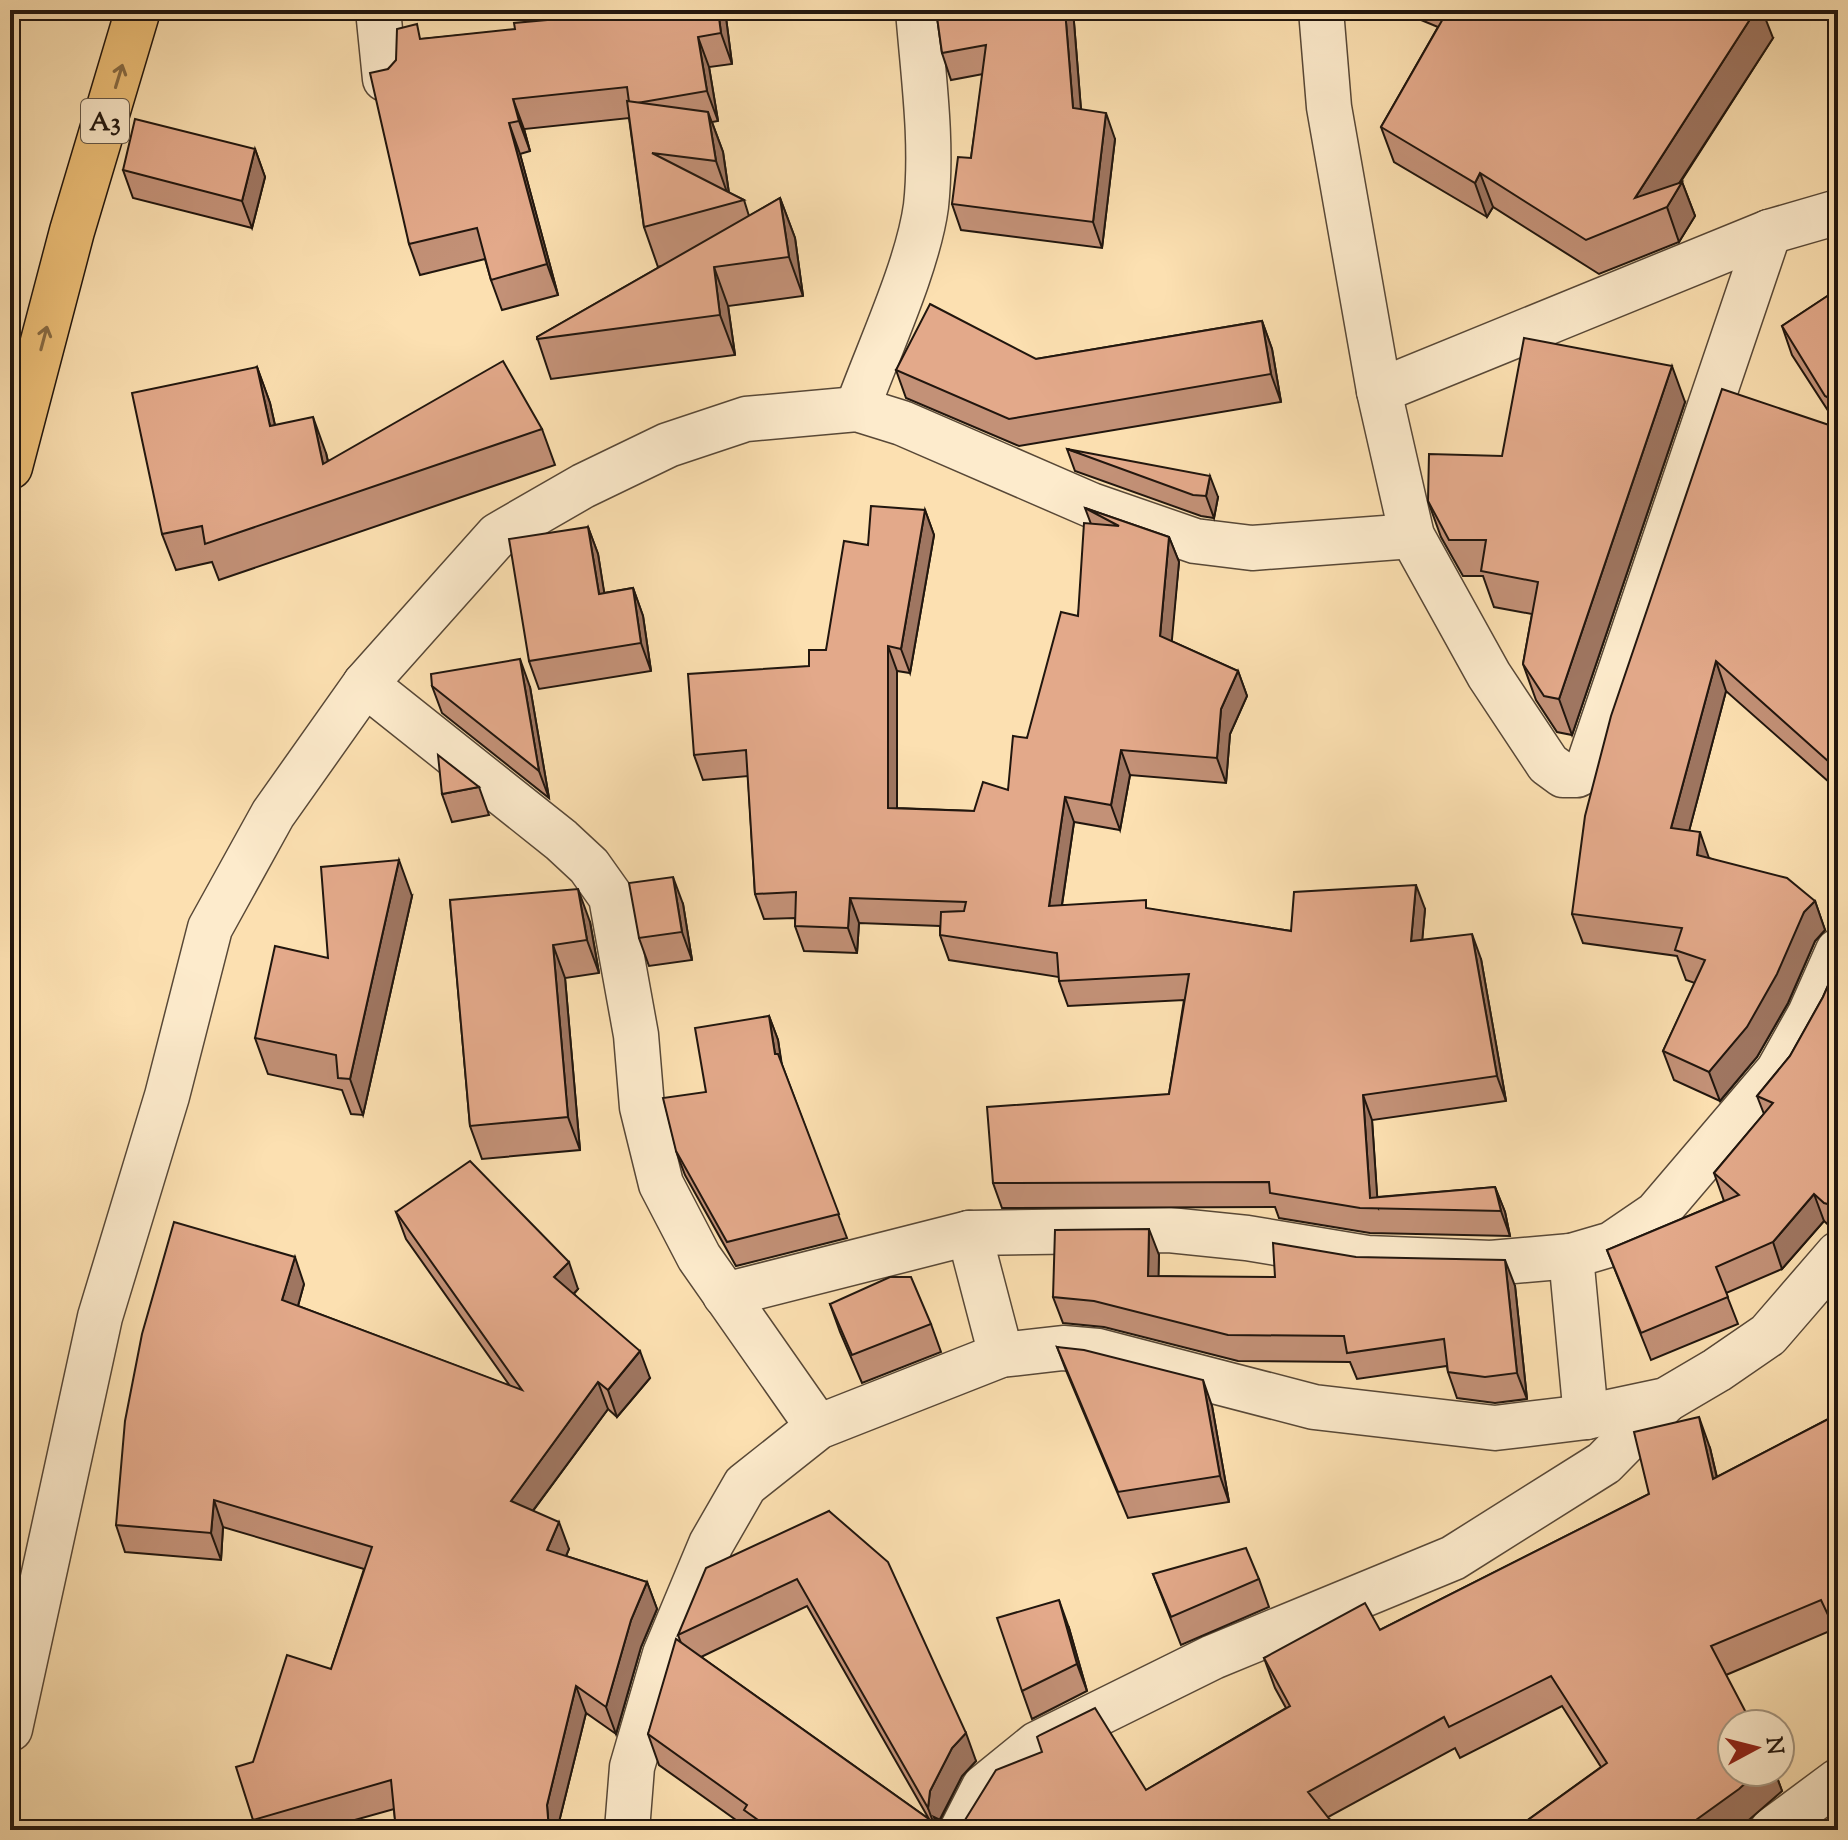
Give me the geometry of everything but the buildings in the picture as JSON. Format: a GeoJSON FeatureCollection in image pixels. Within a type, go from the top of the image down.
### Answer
{"type":"FeatureCollection","features":[{"type":"Feature","properties":{"kind":"highway","name":"A3"},"geometry":{"type":"LineString","coordinates":[[10,467],[72,231],[138,10]]}},
{"type":"Feature","properties":{"kind":"street"},"geometry":{"type":"LineString","coordinates":[[378,10],[385,79]]}},
{"type":"Feature","properties":{"kind":"street"},"geometry":{"type":"LineString","coordinates":[[857,409],[914,252],[925,207],[927,126],[918,10]]}},
{"type":"Feature","properties":{"kind":"street"},"geometry":{"type":"LineString","coordinates":[[1321,10],[1329,107],[1379,391],[1412,536],[1489,675],[1548,764],[1563,775],[1577,775],[1587,769],[1769,232]]}},
{"type":"Feature","properties":{"kind":"street"},"geometry":{"type":"LineString","coordinates":[[1379,391],[1769,232],[1838,212]]}},
{"type":"Feature","properties":{"kind":"street"},"geometry":{"type":"LineString","coordinates":[[10,1729],[100,1317],[167,1096],[210,928],[273,814],[365,684],[498,535],[583,486],[668,445],[746,419],[857,409],[902,423],[1091,505],[1195,541],[1252,548],[1412,536]]}},
{"type":"Feature","properties":{"kind":"street"},"geometry":{"type":"LineString","coordinates":[[365,684],[561,840],[589,866],[611,897],[636,1035],[642,1107],[661,1184],[699,1257],[818,1427]]}},
{"type":"Feature","properties":{"kind":"street"},"geometry":{"type":"LineString","coordinates":[[725,1295],[969,1233],[1169,1230],[1247,1238],[1367,1258],[1491,1263],[1571,1256],[1612,1244],[1666,1204],[1778,1071],[1810,1014],[1838,951]]}},
{"type":"Feature","properties":{"kind":"street"},"geometry":{"type":"LineString","coordinates":[[969,1233],[1001,1355]]}},
{"type":"Feature","properties":{"kind":"street"},"geometry":{"type":"LineString","coordinates":[[962,1830],[984,1787],[1037,1744],[1213,1657],[1453,1558],[1604,1463],[1666,1400],[1768,1335],[1838,1254]]}},
{"type":"Feature","properties":{"kind":"street"},"geometry":{"type":"LineString","coordinates":[[1571,1256],[1586,1417]]}},
{"type":"Feature","properties":{"kind":"street"},"geometry":{"type":"LineString","coordinates":[[627,1830],[632,1767],[665,1654],[711,1544],[745,1485],[818,1427],[1001,1355],[1063,1348],[1098,1351],[1314,1407],[1495,1428],[1586,1417],[1666,1400]]}},
{"type":"Feature","properties":{"kind":"street"},"geometry":{"type":"LineString","coordinates":[[1772,1830],[1838,1781]]}}]}
